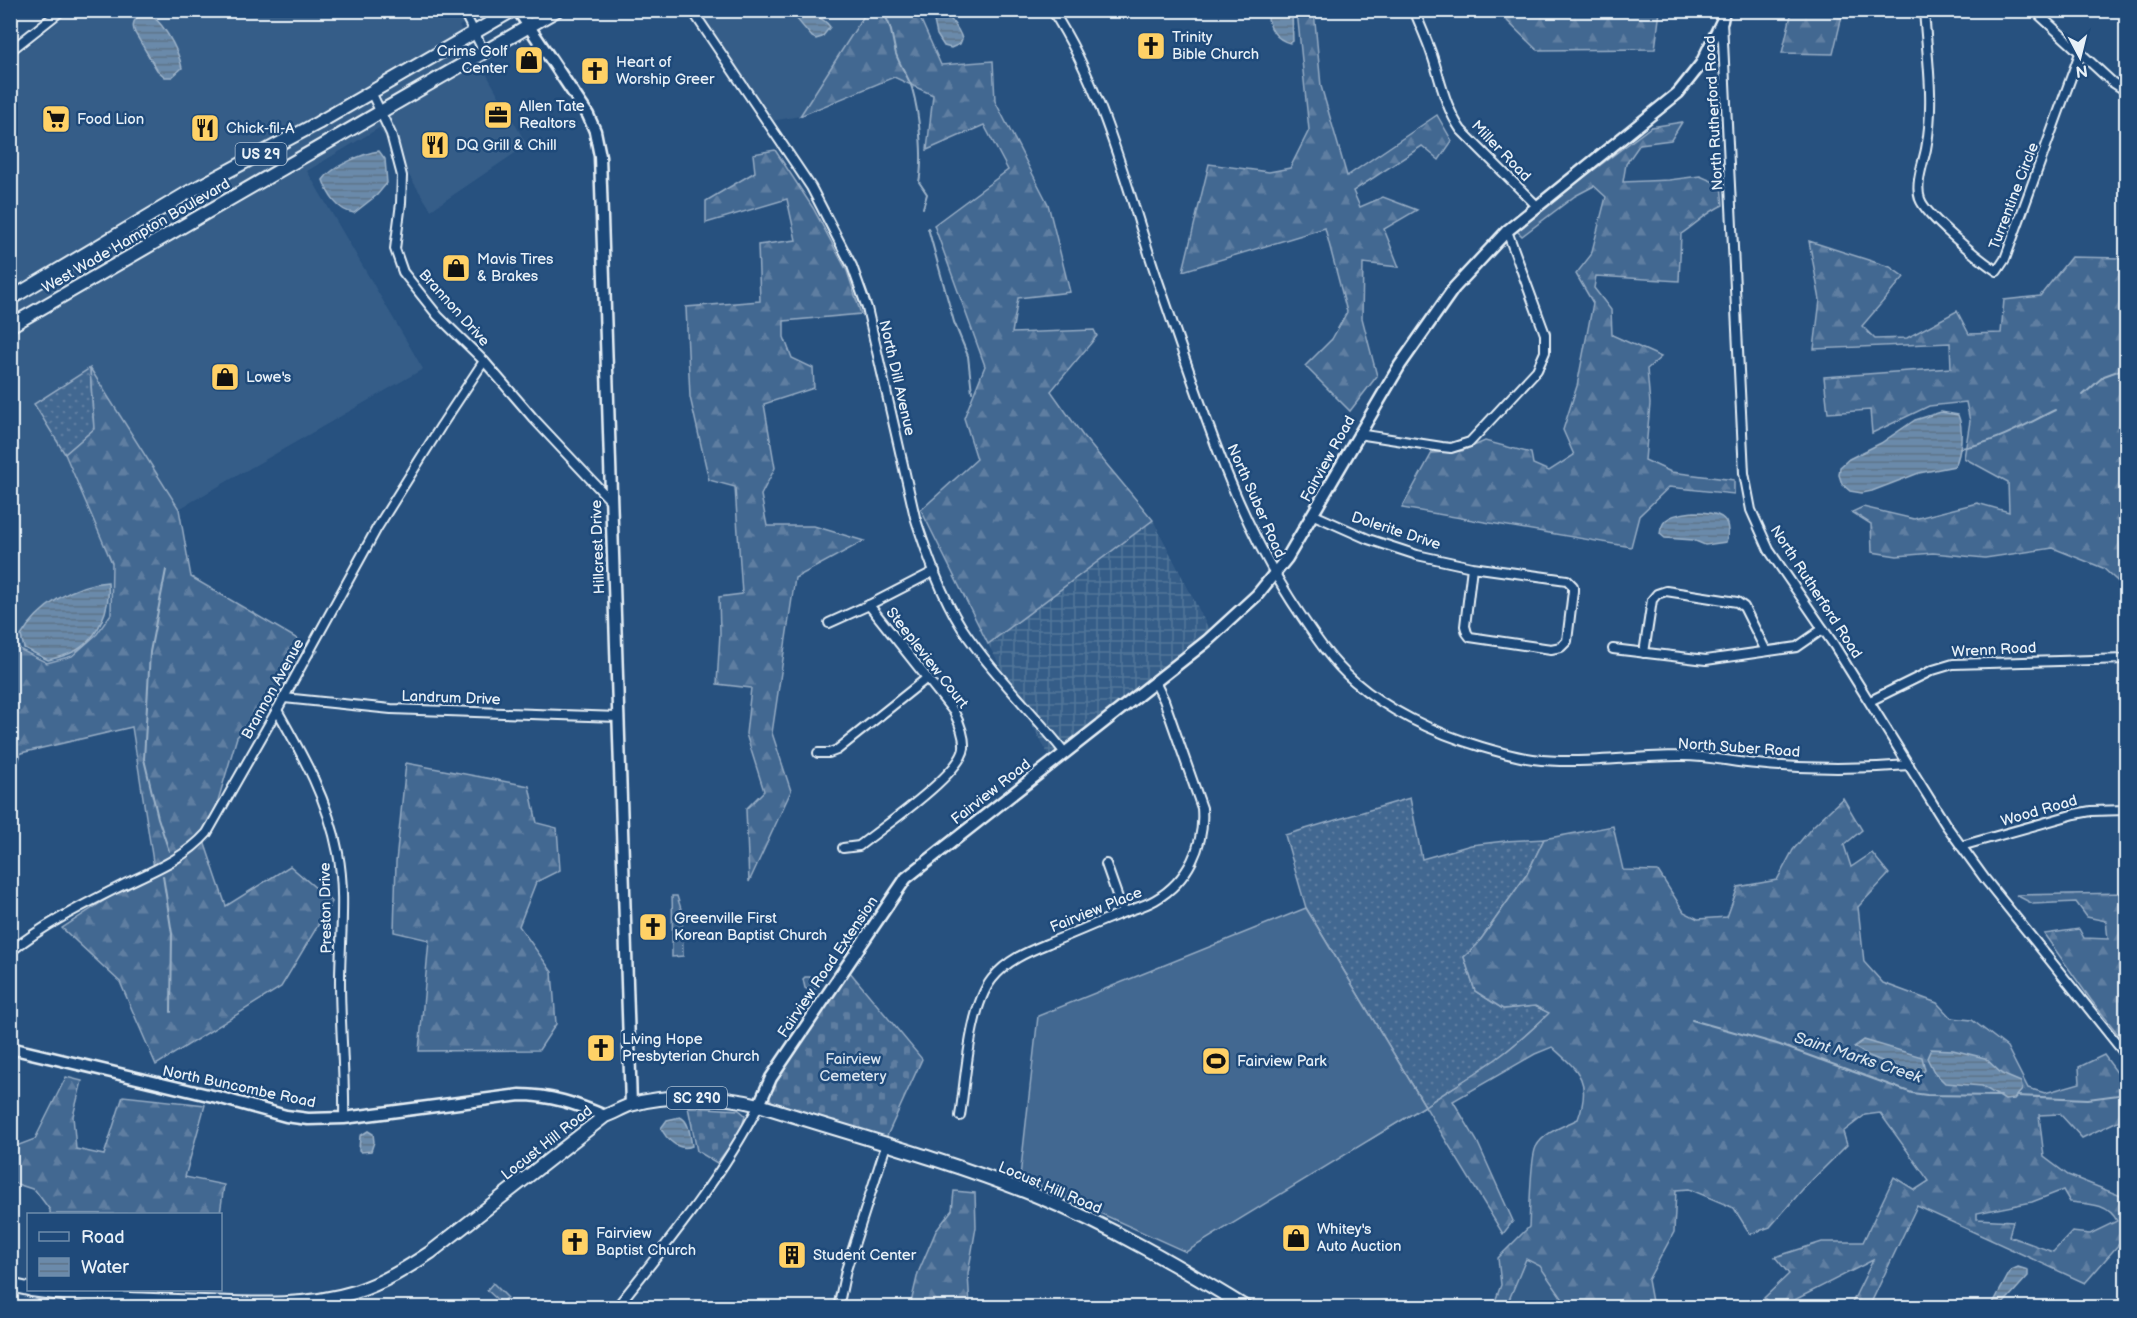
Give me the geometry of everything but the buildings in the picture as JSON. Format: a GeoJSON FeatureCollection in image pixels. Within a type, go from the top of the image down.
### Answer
{"type":"FeatureCollection","features":[{"type":"Feature","properties":{"kind":"main road","name":"West Wade Hampton Boulevard"},"geometry":{"type":"LineString","coordinates":[[10,299],[189,192],[371,92],[513,10]]}},
{"type":"Feature","properties":{"kind":"main road","name":"West Wade Hampton Boulevard"},"geometry":{"type":"LineString","coordinates":[[10,326],[557,10]]}},
{"type":"Feature","properties":{"kind":"main road","name":"Locust Hill Road"},"geometry":{"type":"LineString","coordinates":[[37,1291],[70,1301],[252,1304],[311,1302],[354,1292],[390,1278],[431,1252],[605,1116],[631,1105],[667,1099],[706,1098],[737,1099],[759,1105],[998,1181],[1070,1211],[1125,1238],[1247,1308]]}},
{"type":"Feature","properties":{"kind":"main road","name":"Locust Hill Road"},"geometry":{"type":"LineString","coordinates":[[10,1285],[27,1288]]}},
{"type":"Feature","properties":{"kind":"street"},"geometry":{"type":"LineString","coordinates":[[10,51],[62,10]]}},
{"type":"Feature","properties":{"kind":"street"},"geometry":{"type":"LineString","coordinates":[[463,10],[484,52]]}},
{"type":"Feature","properties":{"kind":"street","name":"Hillcrest Drive"},"geometry":{"type":"LineString","coordinates":[[518,10],[588,116],[599,146],[631,1105]]}},
{"type":"Feature","properties":{"kind":"street","name":"North Dill Avenue"},"geometry":{"type":"LineString","coordinates":[[692,10],[811,188],[852,266],[867,308],[915,517],[935,571],[960,625],[974,646],[1065,753]]}},
{"type":"Feature","properties":{"kind":"street","name":"North Suber Road"},"geometry":{"type":"LineString","coordinates":[[1053,10],[1074,48],[1099,103],[1144,240],[1213,435],[1248,524],[1274,574],[1321,646],[1352,680],[1375,698],[1433,731],[1515,756],[1545,761],[1681,756],[1785,766],[1909,765]]}},
{"type":"Feature","properties":{"kind":"street","name":"Miller Road"},"geometry":{"type":"LineString","coordinates":[[1414,10],[1432,55],[1452,117],[1461,130],[1537,206]]}},
{"type":"Feature","properties":{"kind":"street","name":"Turrentine Circle"},"geometry":{"type":"LineString","coordinates":[[1924,10],[1931,106],[1929,134],[1919,182],[1920,199],[1929,212],[1984,263],[1997,271],[2005,259],[2080,53]]}},
{"type":"Feature","properties":{"kind":"street"},"geometry":{"type":"LineString","coordinates":[[2034,10],[2112,82],[2127,92]]}},
{"type":"Feature","properties":{"kind":"street","name":"Fairview Road"},"geometry":{"type":"LineString","coordinates":[[906,878],[1155,682],[1230,621],[1257,595],[1287,558],[1400,364],[1438,307],[1470,268],[1507,231],[1678,93],[1701,64],[1723,16]]}},
{"type":"Feature","properties":{"kind":"street","name":"North Rutherford Road"},"geometry":{"type":"LineString","coordinates":[[1723,16],[1738,375],[1746,491],[1758,530],[1984,879],[2127,1055]]}},
{"type":"Feature","properties":{"kind":"street","name":"Brannon Drive"},"geometry":{"type":"LineString","coordinates":[[371,92],[391,134],[402,176],[401,203],[395,242],[399,264],[438,316],[484,362],[611,501]]}},
{"type":"Feature","properties":{"kind":"street"},"geometry":{"type":"LineString","coordinates":[[1358,434],[1442,447],[1463,445],[1477,436],[1537,370],[1545,352],[1545,334],[1507,231]]}},
{"type":"Feature","properties":{"kind":"street","name":"Brannon Avenue"},"geometry":{"type":"LineString","coordinates":[[10,952],[60,919],[172,861],[196,845],[216,819],[377,528],[484,362]]}},
{"type":"Feature","properties":{"kind":"street","name":"Dolerite Drive"},"geometry":{"type":"LineString","coordinates":[[1314,515],[1384,545],[1429,558],[1472,567],[1567,580],[1573,586],[1573,591],[1568,638],[1564,645],[1551,649],[1470,637],[1465,626],[1472,567]]}},
{"type":"Feature","properties":{"kind":"street"},"geometry":{"type":"LineString","coordinates":[[829,623],[935,571]]}},
{"type":"Feature","properties":{"kind":"street"},"geometry":{"type":"LineString","coordinates":[[1644,652],[1652,600],[1657,594],[1666,591],[1737,602],[1744,607],[1766,651]]}},
{"type":"Feature","properties":{"kind":"street","name":"Steepleview Court"},"geometry":{"type":"LineString","coordinates":[[843,848],[859,846],[936,784],[958,762],[964,748],[960,724],[954,712],[869,605]]}},
{"type":"Feature","properties":{"kind":"street"},"geometry":{"type":"LineString","coordinates":[[1613,649],[1701,660],[1797,647],[1823,629]]}},
{"type":"Feature","properties":{"kind":"street","name":"Wrenn Road"},"geometry":{"type":"LineString","coordinates":[[1870,701],[1933,670],[1953,664],[2127,659]]}},
{"type":"Feature","properties":{"kind":"street"},"geometry":{"type":"LineString","coordinates":[[818,753],[837,750],[927,678]]}},
{"type":"Feature","properties":{"kind":"street","name":"Fairview Place"},"geometry":{"type":"LineString","coordinates":[[960,1116],[975,1018],[982,995],[991,980],[1004,966],[1019,956],[1155,900],[1176,885],[1192,863],[1202,825],[1200,796],[1155,682]]}},
{"type":"Feature","properties":{"kind":"street","name":"Landrum Drive"},"geometry":{"type":"LineString","coordinates":[[284,698],[391,709],[618,717]]}},
{"type":"Feature","properties":{"kind":"street","name":"Preston Drive"},"geometry":{"type":"LineString","coordinates":[[277,710],[319,788],[330,819],[338,853],[341,886],[340,1009],[344,1118]]}},
{"type":"Feature","properties":{"kind":"street","name":"Wood Road"},"geometry":{"type":"LineString","coordinates":[[1961,846],[2075,814],[2127,810]]}},
{"type":"Feature","properties":{"kind":"street"},"geometry":{"type":"LineString","coordinates":[[1106,864],[1123,912]]}},
{"type":"Feature","properties":{"kind":"street","name":"Fairview Road Extension"},"geometry":{"type":"LineString","coordinates":[[759,1105],[771,1078],[906,878]]}},
{"type":"Feature","properties":{"kind":"street","name":"North Buncombe Road"},"geometry":{"type":"LineString","coordinates":[[10,1048],[221,1098],[286,1116],[320,1120],[520,1095],[543,1096],[605,1116]]}},
{"type":"Feature","properties":{"kind":"street"},"geometry":{"type":"LineString","coordinates":[[616,1308],[702,1195],[737,1144],[759,1105]]}},
{"type":"Feature","properties":{"kind":"street"},"geometry":{"type":"LineString","coordinates":[[838,1308],[846,1270],[886,1145]]}},
{"type":"Feature","properties":{"kind":"shaded area"},"geometry":{"type":"Polygon","coordinates":[[[72,11],[485,11],[459,26],[527,145],[431,210],[379,128],[307,171],[423,369],[179,509],[90,368],[35,404],[65,454],[112,563],[111,614],[97,634],[72,656],[47,663],[21,650],[11,636],[11,59],[72,11]]]}},
{"type":"Feature","properties":{"kind":"shaded area"},"geometry":{"type":"Polygon","coordinates":[[[697,11],[867,11],[800,116],[772,121],[746,87],[697,11]]]}},
{"type":"Feature","properties":{"kind":"shaded area"},"geometry":{"type":"Polygon","coordinates":[[[1153,520],[1216,643],[1056,769],[988,644],[1153,520]]]}},
{"type":"Feature","properties":{"kind":"shaded area"},"geometry":{"type":"Polygon","coordinates":[[[1525,1259],[1540,1266],[1568,1307],[1506,1308],[1525,1259]]]}},
{"type":"Feature","properties":{"kind":"green space"},"geometry":{"type":"Polygon","coordinates":[[[867,11],[917,11],[941,65],[993,61],[995,101],[1048,204],[1070,292],[1018,298],[1012,333],[1094,330],[1097,336],[1051,391],[1083,436],[1153,520],[988,644],[921,510],[977,459],[964,418],[985,366],[934,225],[1008,170],[984,125],[927,150],[933,95],[894,77],[800,116],[867,11]]]}},
{"type":"Feature","properties":{"kind":"green space"},"geometry":{"type":"Polygon","coordinates":[[[1297,11],[1314,11],[1321,86],[1347,176],[1437,115],[1452,141],[1439,160],[1422,146],[1353,191],[1360,207],[1383,197],[1417,210],[1384,229],[1399,267],[1363,263],[1362,318],[1377,376],[1350,411],[1305,366],[1332,339],[1347,312],[1325,228],[1183,271],[1209,164],[1269,172],[1290,168],[1309,130],[1297,11]]]}},
{"type":"Feature","properties":{"kind":"green space"},"geometry":{"type":"Polygon","coordinates":[[[1486,11],[1660,11],[1655,49],[1537,50],[1498,12],[1486,11]]]}},
{"type":"Feature","properties":{"kind":"green space"},"geometry":{"type":"Polygon","coordinates":[[[1792,11],[1842,11],[1833,54],[1782,53],[1792,11]]]}},
{"type":"Feature","properties":{"kind":"green space"},"geometry":{"type":"Polygon","coordinates":[[[1682,122],[1671,140],[1640,144],[1626,164],[1623,182],[1700,176],[1721,185],[1723,205],[1681,234],[1679,281],[1596,276],[1594,288],[1611,310],[1612,335],[1661,357],[1647,369],[1650,404],[1645,460],[1671,472],[1734,480],[1734,494],[1669,487],[1639,516],[1631,547],[1402,508],[1432,453],[1462,451],[1485,441],[1531,453],[1533,464],[1549,471],[1574,455],[1563,430],[1577,386],[1593,303],[1576,274],[1591,255],[1606,197],[1594,186],[1575,196],[1522,236],[1515,229],[1651,127],[1682,122]]]}},
{"type":"Feature","properties":{"kind":"green space"},"geometry":{"type":"Polygon","coordinates":[[[775,150],[813,208],[847,271],[861,314],[784,321],[784,337],[792,358],[813,368],[814,388],[764,404],[775,468],[761,495],[767,526],[814,526],[864,541],[795,578],[772,733],[791,791],[749,882],[746,809],[764,791],[746,734],[751,688],[717,684],[720,633],[719,597],[742,594],[735,487],[709,480],[690,397],[686,307],[760,301],[758,245],[796,240],[787,199],[706,223],[706,201],[755,172],[753,154],[775,150]]]}},
{"type":"Feature","properties":{"kind":"green space"},"geometry":{"type":"Polygon","coordinates":[[[1809,241],[1890,267],[1904,277],[1862,326],[1875,339],[1907,338],[1957,311],[1969,334],[2001,333],[2004,300],[2040,296],[2071,257],[2122,258],[2126,252],[2126,589],[2103,568],[2053,548],[1985,558],[1933,553],[1897,556],[1872,552],[1871,524],[1852,512],[1863,507],[1914,519],[1977,503],[2009,512],[2008,482],[1964,458],[1970,421],[1966,402],[1929,406],[1872,433],[1870,410],[1828,413],[1824,377],[1951,368],[1950,343],[1814,349],[1820,300],[1809,241]]]}},
{"type":"Feature","properties":{"kind":"green space"},"geometry":{"type":"Polygon","coordinates":[[[90,368],[94,429],[65,454],[34,404],[90,368]]]}},
{"type":"Feature","properties":{"kind":"green space"},"geometry":{"type":"Polygon","coordinates":[[[90,368],[179,509],[191,577],[318,651],[237,737],[205,844],[226,906],[290,866],[332,902],[281,987],[156,1065],[120,982],[62,928],[154,868],[132,727],[21,753],[11,786],[11,636],[21,650],[47,663],[72,656],[97,634],[111,614],[112,563],[65,454],[94,429],[90,368]]]}},
{"type":"Feature","properties":{"kind":"green space"},"geometry":{"type":"Polygon","coordinates":[[[406,763],[529,786],[537,823],[557,828],[560,870],[536,882],[519,926],[552,972],[556,1024],[539,1050],[419,1051],[429,940],[394,932],[396,862],[406,763]]]}},
{"type":"Feature","properties":{"kind":"green space"},"geometry":{"type":"Polygon","coordinates":[[[1410,798],[1422,859],[1471,845],[1544,839],[1527,874],[1477,945],[1464,957],[1475,991],[1503,1009],[1535,1006],[1550,1013],[1494,1061],[1425,1106],[1306,908],[1285,835],[1410,798]]]}},
{"type":"Feature","properties":{"kind":"green space"},"geometry":{"type":"Polygon","coordinates":[[[1843,798],[1862,830],[1844,845],[1851,867],[1872,853],[1889,874],[1858,907],[1864,962],[1883,983],[1937,1003],[1951,1018],[1972,1020],[2007,1047],[2028,1088],[2045,1093],[2080,1083],[2079,1067],[2104,1055],[2126,1085],[2126,1117],[2082,1138],[2060,1114],[2039,1115],[2044,1157],[2068,1175],[2126,1198],[2126,1236],[2085,1283],[1917,1206],[1869,1307],[1850,1307],[1873,1260],[1781,1307],[1775,1307],[1764,1298],[1789,1274],[1775,1257],[1822,1242],[1863,1242],[1894,1177],[1915,1190],[1929,1181],[1880,1113],[1865,1115],[1843,1132],[1847,1145],[1803,1189],[1770,1227],[1750,1234],[1734,1208],[1689,1189],[1676,1190],[1674,1232],[1648,1280],[1653,1307],[1568,1307],[1540,1266],[1526,1259],[1506,1307],[1493,1307],[1501,1285],[1498,1258],[1529,1227],[1531,1173],[1536,1147],[1549,1133],[1578,1119],[1582,1106],[1583,1086],[1576,1070],[1552,1047],[1535,1054],[1453,1101],[1477,1141],[1513,1221],[1503,1234],[1425,1106],[1501,1055],[1549,1013],[1535,1006],[1503,1009],[1475,991],[1464,957],[1477,945],[1527,874],[1544,839],[1613,826],[1623,870],[1658,871],[1684,912],[1698,919],[1727,917],[1738,887],[1777,880],[1793,850],[1813,826],[1843,798]],[[2063,1190],[2032,1202],[1977,1213],[1977,1219],[2013,1221],[2009,1236],[2053,1252],[2072,1232],[2090,1234],[2117,1221],[2103,1208],[2070,1202],[2063,1190]]]}},
{"type":"Feature","properties":{"kind":"green space"},"geometry":{"type":"Polygon","coordinates":[[[2126,893],[2126,1044],[2044,934],[2079,929],[2084,938],[2108,939],[2106,921],[2087,917],[2076,902],[2033,904],[2016,895],[2126,893]]]}},
{"type":"Feature","properties":{"kind":"green space"},"geometry":{"type":"Polygon","coordinates":[[[672,896],[677,896],[682,912],[683,956],[672,957],[672,896]]]}},
{"type":"Feature","properties":{"kind":"green space"},"geometry":{"type":"Polygon","coordinates":[[[1306,908],[1425,1106],[1369,1140],[1306,908]]]}},
{"type":"Feature","properties":{"kind":"green space","name":"Fairview Park"},"geometry":{"type":"Polygon","coordinates":[[[1306,908],[1425,1106],[1186,1252],[1020,1177],[1038,1016],[1306,908]]]}},
{"type":"Feature","properties":{"kind":"green space","name":"Fairview Cemetery"},"geometry":{"type":"Polygon","coordinates":[[[849,971],[922,1059],[886,1138],[774,1106],[770,1098],[771,1088],[849,971]]]}},
{"type":"Feature","properties":{"kind":"green space"},"geometry":{"type":"Polygon","coordinates":[[[810,977],[817,982],[818,986],[811,992],[805,988],[803,979],[810,977]]]}},
{"type":"Feature","properties":{"kind":"green space"},"geometry":{"type":"Polygon","coordinates":[[[66,1077],[82,1081],[73,1116],[76,1149],[104,1155],[123,1096],[205,1105],[185,1177],[224,1185],[220,1213],[50,1213],[35,1190],[11,1182],[11,1148],[35,1139],[66,1077]]]}},
{"type":"Feature","properties":{"kind":"green space"},"geometry":{"type":"Polygon","coordinates":[[[688,1107],[739,1110],[745,1115],[741,1131],[717,1163],[697,1151],[688,1107]]]}},
{"type":"Feature","properties":{"kind":"green space"},"geometry":{"type":"Polygon","coordinates":[[[954,1191],[975,1193],[976,1227],[968,1274],[970,1307],[910,1307],[918,1273],[936,1231],[952,1210],[954,1191]]]}},
{"type":"Feature","properties":{"kind":"green space"},"geometry":{"type":"Polygon","coordinates":[[[493,1283],[507,1297],[501,1303],[487,1290],[493,1283]]]}},
{"type":"Feature","properties":{"kind":"water"},"geometry":{"type":"Polygon","coordinates":[[[790,11],[812,14],[830,27],[822,37],[816,39],[790,11]]]}},
{"type":"Feature","properties":{"kind":"water"},"geometry":{"type":"Polygon","coordinates":[[[937,11],[945,11],[955,24],[962,39],[960,44],[951,48],[944,46],[937,35],[934,21],[938,15],[937,11]]]}},
{"type":"Feature","properties":{"kind":"water"},"geometry":{"type":"Polygon","coordinates":[[[1267,11],[1292,11],[1293,41],[1290,43],[1284,41],[1276,35],[1270,26],[1267,11]]]}},
{"type":"Feature","properties":{"kind":"water"},"geometry":{"type":"Polygon","coordinates":[[[143,13],[150,15],[162,27],[177,53],[182,68],[172,77],[165,77],[157,70],[135,33],[134,22],[143,13]]]}},
{"type":"Feature","properties":{"kind":"water"},"geometry":{"type":"Polygon","coordinates":[[[379,151],[385,159],[387,183],[377,195],[354,213],[338,206],[323,180],[333,170],[348,161],[379,151]]]}},
{"type":"Feature","properties":{"kind":"water"},"geometry":{"type":"Polygon","coordinates":[[[1941,412],[1958,415],[1960,421],[1961,441],[1955,466],[1919,473],[1862,493],[1850,491],[1842,484],[1839,475],[1840,467],[1849,459],[1881,443],[1915,420],[1941,412]]]}},
{"type":"Feature","properties":{"kind":"water"},"geometry":{"type":"Polygon","coordinates":[[[1694,512],[1716,514],[1721,517],[1727,526],[1726,542],[1705,545],[1693,540],[1665,538],[1660,534],[1663,523],[1667,519],[1694,512]]]}},
{"type":"Feature","properties":{"kind":"water"},"geometry":{"type":"Polygon","coordinates":[[[108,582],[105,613],[89,641],[68,654],[48,660],[24,648],[21,636],[28,625],[47,607],[82,587],[108,582]]]}},
{"type":"Feature","properties":{"kind":"water"},"geometry":{"type":"Polygon","coordinates":[[[1864,1040],[1922,1057],[1925,1070],[1919,1076],[1869,1056],[1854,1047],[1864,1040]]]}},
{"type":"Feature","properties":{"kind":"water"},"geometry":{"type":"Polygon","coordinates":[[[1931,1049],[1953,1050],[1985,1058],[2002,1074],[2021,1082],[2022,1090],[2014,1099],[2005,1100],[1982,1086],[1945,1083],[1934,1072],[1927,1058],[1931,1049]]]}},
{"type":"Feature","properties":{"kind":"water"},"geometry":{"type":"Polygon","coordinates":[[[680,1117],[688,1126],[692,1146],[678,1146],[666,1136],[661,1128],[667,1120],[680,1117]]]}},
{"type":"Feature","properties":{"kind":"water"},"geometry":{"type":"Polygon","coordinates":[[[368,1131],[373,1134],[374,1142],[371,1151],[361,1152],[359,1150],[360,1136],[368,1131]]]}},
{"type":"Feature","properties":{"kind":"water"},"geometry":{"type":"Polygon","coordinates":[[[2018,1267],[2028,1270],[2028,1276],[2000,1307],[1991,1307],[2011,1270],[2018,1267]]]}},
{"type":"Feature","properties":{"kind":"waterway"},"geometry":{"type":"LineString","coordinates":[[880,10],[889,25],[896,54],[915,98],[921,148],[919,182],[927,194],[923,208]]}},
{"type":"Feature","properties":{"kind":"waterway"},"geometry":{"type":"LineString","coordinates":[[928,228],[954,322],[968,356],[972,392]]}},
{"type":"Feature","properties":{"kind":"waterway"},"geometry":{"type":"LineString","coordinates":[[2083,395],[2104,376],[2126,368]]}},
{"type":"Feature","properties":{"kind":"waterway"},"geometry":{"type":"LineString","coordinates":[[1960,448],[1997,438],[2055,410]]}},
{"type":"Feature","properties":{"kind":"waterway"},"geometry":{"type":"LineString","coordinates":[[166,570],[150,652],[144,759],[158,818],[169,851]]}},
{"type":"Feature","properties":{"kind":"waterway"},"geometry":{"type":"LineString","coordinates":[[163,876],[172,934],[171,1012]]}},
{"type":"Feature","properties":{"kind":"waterway","name":"Saint Marks Creek"},"geometry":{"type":"LineString","coordinates":[[1692,1020],[1777,1044],[1912,1093],[2001,1096]]}},
{"type":"Feature","properties":{"kind":"waterway","name":"Saint Marks Creek"},"geometry":{"type":"LineString","coordinates":[[2016,1096],[2088,1099],[2126,1094]]}},
{"type":"Feature","properties":{"kind":"place","name":"Trinity Bible Church"},"geometry":{"type":"Point","coordinates":[1151,46]}},
{"type":"Feature","properties":{"kind":"place","name":"Crims Golf Center"},"geometry":{"type":"Point","coordinates":[529,60]}},
{"type":"Feature","properties":{"kind":"place","name":"Heart of Worship Greer"},"geometry":{"type":"Point","coordinates":[595,71]}},
{"type":"Feature","properties":{"kind":"place","name":"Allen Tate Realtors"},"geometry":{"type":"Point","coordinates":[498,115]}},
{"type":"Feature","properties":{"kind":"place","name":"Food Lion"},"geometry":{"type":"Point","coordinates":[56,119]}},
{"type":"Feature","properties":{"kind":"place","name":"Chick-fil-A"},"geometry":{"type":"Point","coordinates":[205,128]}},
{"type":"Feature","properties":{"kind":"place","name":"DQ Grill & Chill"},"geometry":{"type":"Point","coordinates":[435,145]}},
{"type":"Feature","properties":{"kind":"place","name":"Mavis Tires & Brakes"},"geometry":{"type":"Point","coordinates":[456,268]}},
{"type":"Feature","properties":{"kind":"place","name":"Lowe's"},"geometry":{"type":"Point","coordinates":[225,377]}},
{"type":"Feature","properties":{"kind":"place","name":"Greenville First Korean Baptist Church"},"geometry":{"type":"Point","coordinates":[653,927]}},
{"type":"Feature","properties":{"kind":"place","name":"Living Hope Presbyterian Church"},"geometry":{"type":"Point","coordinates":[601,1048]}},
{"type":"Feature","properties":{"kind":"place","name":"Fairview Park"},"geometry":{"type":"Point","coordinates":[1216,1061]}},
{"type":"Feature","properties":{"kind":"place","name":"Whitey's Auto Auction"},"geometry":{"type":"Point","coordinates":[1296,1238]}},
{"type":"Feature","properties":{"kind":"place","name":"Fairview Baptist Church"},"geometry":{"type":"Point","coordinates":[575,1242]}},
{"type":"Feature","properties":{"kind":"place","name":"Student Center"},"geometry":{"type":"Point","coordinates":[792,1255]}}]}
